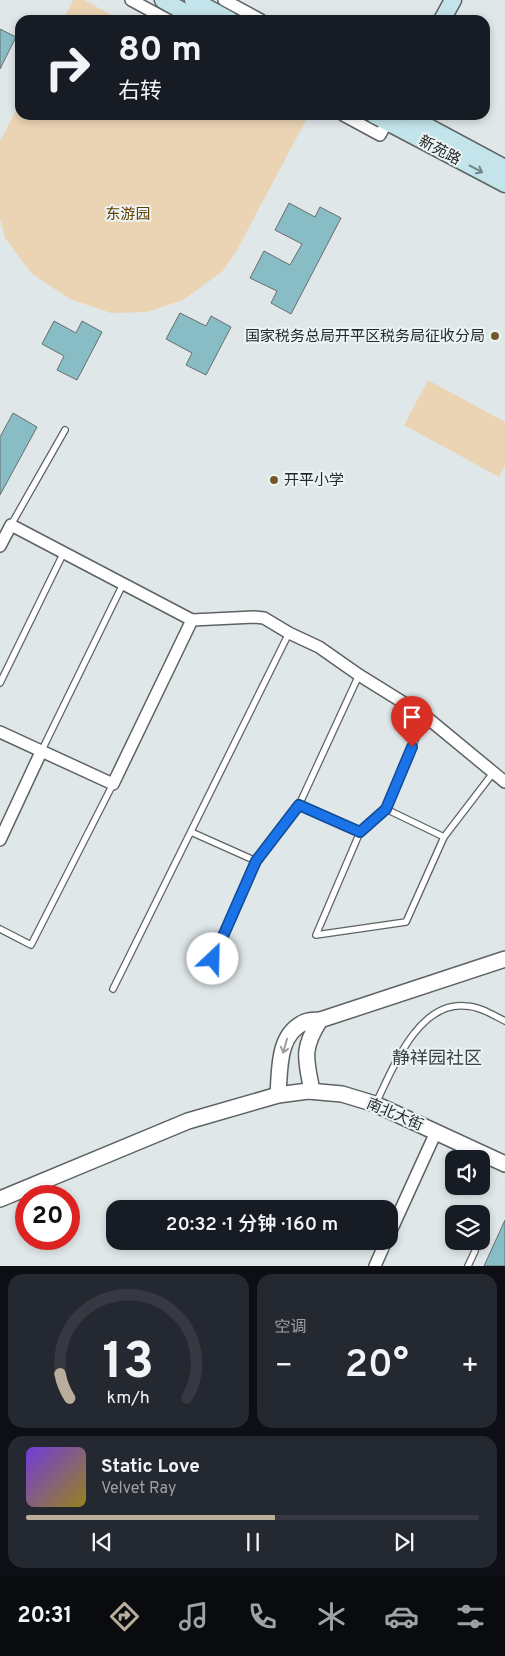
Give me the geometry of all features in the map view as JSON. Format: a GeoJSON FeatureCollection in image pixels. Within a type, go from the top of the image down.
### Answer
{"type":"FeatureCollection","features":[{"type":"Feature","properties":{"kind":"main road"},"geometry":{"type":"LineString","coordinates":[[162,0],[190,15]]}},
{"type":"Feature","properties":{"kind":"main road"},"geometry":{"type":"LineString","coordinates":[[193,0],[221,15]]}},
{"type":"Feature","properties":{"kind":"main road"},"geometry":{"type":"LineString","coordinates":[[445,15],[453,0]]}},
{"type":"Feature","properties":{"kind":"main road","name":"新苑路"},"geometry":{"type":"LineString","coordinates":[[389,120],[505,184]]}},
{"type":"Feature","properties":{"kind":"main road","name":"新苑路"},"geometry":{"type":"LineString","coordinates":[[415,120],[505,168]]}},
{"type":"Feature","properties":{"kind":"street"},"geometry":{"type":"LineString","coordinates":[[130,0],[158,15]]}},
{"type":"Feature","properties":{"kind":"street"},"geometry":{"type":"LineString","coordinates":[[224,0],[252,15]]}},
{"type":"Feature","properties":{"kind":"street"},"geometry":{"type":"LineString","coordinates":[[352,120],[380,135],[383,120]]}},
{"type":"Feature","properties":{"kind":"street"},"geometry":{"type":"LineString","coordinates":[[0,545],[11,526],[192,620],[264,618],[318,647],[425,716],[505,782]]}},
{"type":"Feature","properties":{"kind":"street"},"geometry":{"type":"LineString","coordinates":[[0,732],[113,784],[192,620]]}},
{"type":"Feature","properties":{"kind":"street"},"geometry":{"type":"LineString","coordinates":[[0,840],[41,752]]}},
{"type":"Feature","properties":{"kind":"street"},"geometry":{"type":"LineString","coordinates":[[278,1095],[285,1041],[292,1030],[306,1021],[320,1020],[505,960]]}},
{"type":"Feature","properties":{"kind":"street"},"geometry":{"type":"LineString","coordinates":[[312,1091],[306,1050],[309,1040],[320,1020]]}},
{"type":"Feature","properties":{"kind":"street","name":"南北大街"},"geometry":{"type":"LineString","coordinates":[[0,1199],[188,1121],[278,1095],[312,1091],[342,1094],[375,1104],[505,1164]]}},
{"type":"Feature","properties":{"kind":"street"},"geometry":{"type":"LineString","coordinates":[[398,1215],[436,1132]]}},
{"type":"Feature","properties":{"kind":"street"},"geometry":{"type":"LineString","coordinates":[[375,1266],[382,1250]]}},
{"type":"Feature","properties":{"kind":"lane"},"geometry":{"type":"LineString","coordinates":[[11,526],[65,430]]}},
{"type":"Feature","properties":{"kind":"lane"},"geometry":{"type":"LineString","coordinates":[[0,683],[64,552]]}},
{"type":"Feature","properties":{"kind":"lane"},"geometry":{"type":"LineString","coordinates":[[41,752],[123,584]]}},
{"type":"Feature","properties":{"kind":"lane"},"geometry":{"type":"LineString","coordinates":[[113,989],[289,633]]}},
{"type":"Feature","properties":{"kind":"lane"},"geometry":{"type":"LineString","coordinates":[[213,959],[256,861],[299,805],[359,675]]}},
{"type":"Feature","properties":{"kind":"lane"},"geometry":{"type":"LineString","coordinates":[[425,716],[386,809],[360,832],[316,935],[406,922],[444,837],[493,773]]}},
{"type":"Feature","properties":{"kind":"lane"},"geometry":{"type":"LineString","coordinates":[[0,930],[31,945],[113,784]]}},
{"type":"Feature","properties":{"kind":"lane"},"geometry":{"type":"LineString","coordinates":[[299,805],[360,832]]}},
{"type":"Feature","properties":{"kind":"lane"},"geometry":{"type":"LineString","coordinates":[[386,809],[444,837]]}},
{"type":"Feature","properties":{"kind":"lane"},"geometry":{"type":"LineString","coordinates":[[190,832],[256,861]]}},
{"type":"Feature","properties":{"kind":"lane"},"geometry":{"type":"LineString","coordinates":[[375,1104],[399,1054],[410,1038],[432,1016],[454,1006],[464,1005],[475,1007],[505,1021]]}},
{"type":"Feature","properties":{"kind":"lane"},"geometry":{"type":"LineString","coordinates":[[468,1266],[475,1251]]}},
{"type":"Feature","properties":{"kind":"green space"},"geometry":{"type":"Polygon","coordinates":[[[73,0],[84,0],[112,15],[66,15],[73,0]]]}},
{"type":"Feature","properties":{"kind":"green space","name":"东游园"},"geometry":{"type":"Polygon","coordinates":[[[15,112],[15,120],[306,120],[237,250],[223,271],[183,300],[147,312],[111,313],[70,299],[32,274],[5,238],[0,219],[0,141],[15,112]]]}},
{"type":"Feature","properties":{"kind":"green space"},"geometry":{"type":"Polygon","coordinates":[[[428,380],[505,422],[505,465],[499,477],[404,425],[428,380]]]}},
{"type":"Feature","properties":{"kind":"building"},"geometry":{"type":"Polygon","coordinates":[[[0,29],[15,36],[15,39],[0,69],[0,29]]]}},
{"type":"Feature","properties":{"kind":"building"},"geometry":{"type":"Polygon","coordinates":[[[289,203],[315,217],[320,207],[341,218],[291,314],[271,303],[277,291],[250,278],[264,251],[290,265],[302,244],[275,230],[289,203]]]}},
{"type":"Feature","properties":{"kind":"building"},"geometry":{"type":"Polygon","coordinates":[[[180,313],[206,326],[211,316],[231,327],[206,375],[186,365],[192,353],[166,339],[180,313]]]}},
{"type":"Feature","properties":{"kind":"building"},"geometry":{"type":"Polygon","coordinates":[[[54,321],[76,333],[82,321],[102,332],[77,380],[57,370],[64,356],[42,344],[54,321]]]}},
{"type":"Feature","properties":{"kind":"building"},"geometry":{"type":"Polygon","coordinates":[[[13,413],[37,427],[0,495],[0,437],[13,413]]]}},
{"type":"Feature","properties":{"kind":"building"},"geometry":{"type":"Polygon","coordinates":[[[505,1220],[505,1266],[484,1266],[505,1220]]]}},
{"type":"Feature","properties":{"kind":"place","name":"国家税务总局开平区税务局征收分局"},"geometry":{"type":"Point","coordinates":[495,336]}},
{"type":"Feature","properties":{"kind":"place","name":"开平小学"},"geometry":{"type":"Point","coordinates":[274,480]}},
{"type":"Feature","properties":{"kind":"district","name":"静祥园社区"},"geometry":{"type":"Point","coordinates":[437,1058]}},
{"type":"Feature","properties":{"kind":"route"},"geometry":{"type":"LineString","coordinates":[[213,959],[256,861],[299,805],[360,832],[386,809],[412,747]]}}]}
